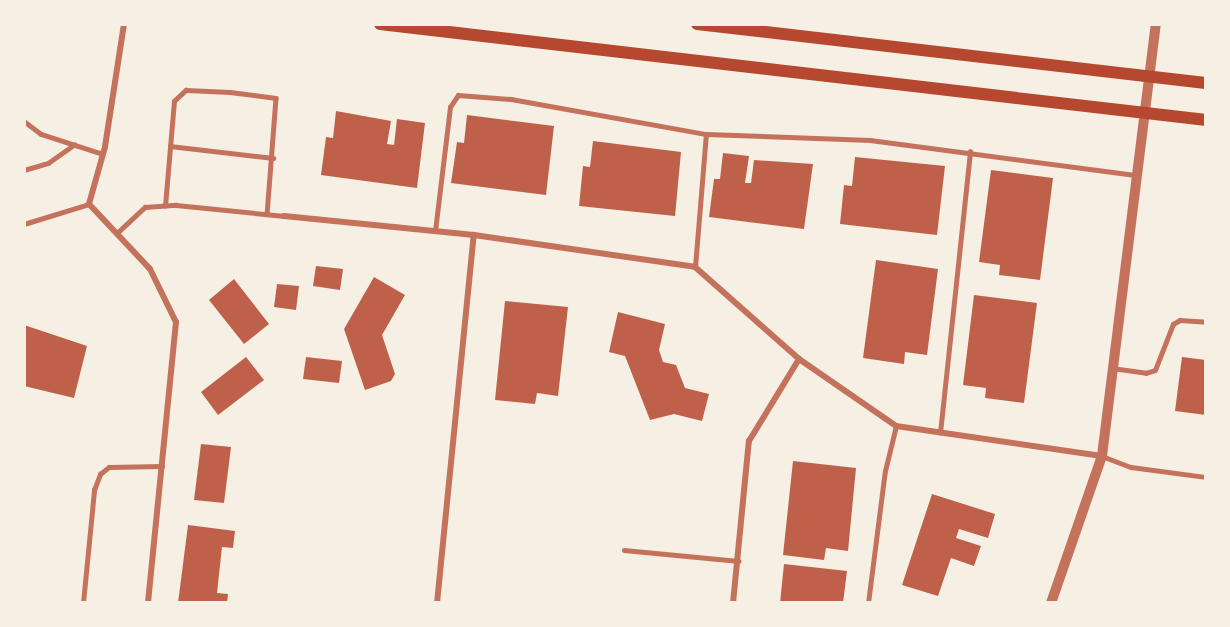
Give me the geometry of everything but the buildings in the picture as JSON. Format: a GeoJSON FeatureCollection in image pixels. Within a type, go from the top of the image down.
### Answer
{"type":"FeatureCollection","features":[{"type":"Feature","properties":{"kind":"main road"},"geometry":{"type":"LineString","coordinates":[[380,24],[1206,120]]}},
{"type":"Feature","properties":{"kind":"main road"},"geometry":{"type":"LineString","coordinates":[[697,24],[1206,83]]}},
{"type":"Feature","properties":{"kind":"street"},"geometry":{"type":"LineString","coordinates":[[124,24],[103,154],[89,204],[150,269],[176,322],[148,603]]}},
{"type":"Feature","properties":{"kind":"street"},"geometry":{"type":"LineString","coordinates":[[1051,603],[1102,456],[1148,113],[1156,24]]}},
{"type":"Feature","properties":{"kind":"street"},"geometry":{"type":"LineString","coordinates":[[284,216],[474,235],[695,267],[799,359],[896,426],[1102,456]]}},
{"type":"Feature","properties":{"kind":"street"},"geometry":{"type":"LineString","coordinates":[[437,603],[474,235]]}},
{"type":"Feature","properties":{"kind":"street"},"geometry":{"type":"LineString","coordinates":[[733,603],[749,441],[799,359]]}},
{"type":"Feature","properties":{"kind":"lane"},"geometry":{"type":"LineString","coordinates":[[165,206],[174,100],[186,90],[230,92],[276,98],[267,214]]}},
{"type":"Feature","properties":{"kind":"lane"},"geometry":{"type":"LineString","coordinates":[[435,231],[450,107],[458,95],[510,99],[706,134],[870,140],[1139,175]]}},
{"type":"Feature","properties":{"kind":"lane"},"geometry":{"type":"LineString","coordinates":[[24,122],[41,134],[103,154]]}},
{"type":"Feature","properties":{"kind":"lane"},"geometry":{"type":"LineString","coordinates":[[695,267],[706,134]]}},
{"type":"Feature","properties":{"kind":"lane"},"geometry":{"type":"LineString","coordinates":[[24,170],[48,163],[74,145]]}},
{"type":"Feature","properties":{"kind":"lane"},"geometry":{"type":"LineString","coordinates":[[170,146],[273,158]]}},
{"type":"Feature","properties":{"kind":"lane"},"geometry":{"type":"LineString","coordinates":[[940,432],[970,152]]}},
{"type":"Feature","properties":{"kind":"lane"},"geometry":{"type":"LineString","coordinates":[[24,224],[89,204]]}},
{"type":"Feature","properties":{"kind":"lane"},"geometry":{"type":"LineString","coordinates":[[117,233],[145,207],[165,206],[284,216]]}},
{"type":"Feature","properties":{"kind":"lane"},"geometry":{"type":"LineString","coordinates":[[1112,368],[1146,373],[1155,370],[1173,324],[1180,320],[1206,322]]}},
{"type":"Feature","properties":{"kind":"lane"},"geometry":{"type":"LineString","coordinates":[[868,603],[885,471],[896,426]]}},
{"type":"Feature","properties":{"kind":"lane"},"geometry":{"type":"LineString","coordinates":[[1102,456],[1131,467],[1206,477]]}},
{"type":"Feature","properties":{"kind":"lane"},"geometry":{"type":"LineString","coordinates":[[83,603],[94,490],[100,474],[109,467],[162,466]]}},
{"type":"Feature","properties":{"kind":"lane"},"geometry":{"type":"LineString","coordinates":[[624,550],[738,561]]}}]}
